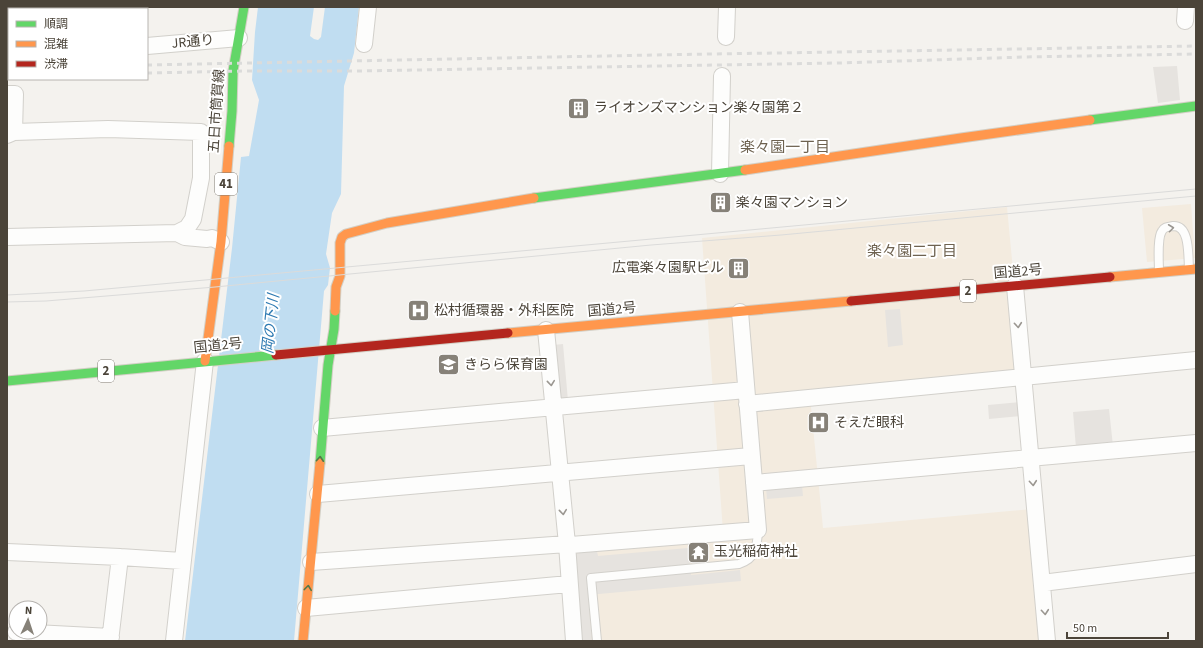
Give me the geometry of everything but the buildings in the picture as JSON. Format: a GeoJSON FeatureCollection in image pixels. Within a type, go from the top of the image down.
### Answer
{"type":"FeatureCollection","features":[{"type":"Feature","properties":{"kind":"main road","name":"五日市筒賀線"},"geometry":{"type":"LineString","coordinates":[[212,360],[232,111],[233,71],[244,7]]}},
{"type":"Feature","properties":{"kind":"main road"},"geometry":{"type":"LineString","coordinates":[[303,641],[318,494],[328,365],[326,350],[334,329],[336,287],[340,276],[340,243],[345,234],[387,223],[540,197],[720,174],[961,138],[1196,106]]}},
{"type":"Feature","properties":{"kind":"main road","name":"国道2号"},"geometry":{"type":"LineString","coordinates":[[7,380],[1193,269]]}},
{"type":"Feature","properties":{"kind":"street"},"geometry":{"type":"LineString","coordinates":[[364,44],[368,7]]}},
{"type":"Feature","properties":{"kind":"street"},"geometry":{"type":"LineString","coordinates":[[726,37],[727,7]]}},
{"type":"Feature","properties":{"kind":"street","name":"JR通り"},"geometry":{"type":"LineString","coordinates":[[148,46],[239,38]]}},
{"type":"Feature","properties":{"kind":"street"},"geometry":{"type":"LineString","coordinates":[[720,174],[722,76]]}},
{"type":"Feature","properties":{"kind":"street"},"geometry":{"type":"LineString","coordinates":[[7,94],[15,94],[10,134],[108,129],[202,132],[201,178],[193,219],[181,235]]}},
{"type":"Feature","properties":{"kind":"street"},"geometry":{"type":"LineString","coordinates":[[201,178],[226,180]]}},
{"type":"Feature","properties":{"kind":"street"},"geometry":{"type":"LineString","coordinates":[[7,237],[181,235],[207,239],[212,238],[221,242]]}},
{"type":"Feature","properties":{"kind":"street"},"geometry":{"type":"LineString","coordinates":[[1015,286],[1047,641]]}},
{"type":"Feature","properties":{"kind":"street"},"geometry":{"type":"LineString","coordinates":[[311,562],[566,544],[572,545],[758,530],[740,312]]}},
{"type":"Feature","properties":{"kind":"street"},"geometry":{"type":"LineString","coordinates":[[546,330],[574,641]]}},
{"type":"Feature","properties":{"kind":"street"},"geometry":{"type":"LineString","coordinates":[[174,641],[182,561],[212,360]]}},
{"type":"Feature","properties":{"kind":"street"},"geometry":{"type":"LineString","coordinates":[[322,428],[554,408],[746,397],[1022,377],[1196,360]]}},
{"type":"Feature","properties":{"kind":"street"},"geometry":{"type":"LineString","coordinates":[[754,483],[1196,443]]}},
{"type":"Feature","properties":{"kind":"street"},"geometry":{"type":"LineString","coordinates":[[318,494],[752,456]]}},
{"type":"Feature","properties":{"kind":"street"},"geometry":{"type":"LineString","coordinates":[[7,552],[182,561]]}},
{"type":"Feature","properties":{"kind":"street"},"geometry":{"type":"LineString","coordinates":[[48,634],[111,639],[120,557]]}},
{"type":"Feature","properties":{"kind":"street"},"geometry":{"type":"LineString","coordinates":[[1042,583],[1196,564]]}},
{"type":"Feature","properties":{"kind":"street"},"geometry":{"type":"LineString","coordinates":[[306,608],[569,584]]}},
{"type":"Feature","properties":{"kind":"lane"},"geometry":{"type":"LineString","coordinates":[[1159,273],[1159,237],[1162,230],[1166,227],[1181,227],[1185,232],[1193,269]]}},
{"type":"Feature","properties":{"kind":"lane"},"geometry":{"type":"LineString","coordinates":[[597,641],[591,578],[739,564],[748,560],[757,549],[758,530]]}},
{"type":"Feature","properties":{"kind":"shaded area"},"geometry":{"type":"Polygon","coordinates":[[[1177,66],[1180,100],[1158,103],[1153,67],[1177,66]]]}},
{"type":"Feature","properties":{"kind":"shaded area"},"geometry":{"type":"Polygon","coordinates":[[[1191,204],[1195,258],[1147,262],[1142,208],[1191,204]]]}},
{"type":"Feature","properties":{"kind":"shaded area"},"geometry":{"type":"Polygon","coordinates":[[[1007,207],[1023,376],[810,397],[823,528],[1032,509],[1046,641],[575,641],[567,544],[723,532],[702,238],[1007,207]]]}},
{"type":"Feature","properties":{"kind":"shaded area"},"geometry":{"type":"Polygon","coordinates":[[[900,309],[903,345],[888,347],[885,310],[900,309]]]}},
{"type":"Feature","properties":{"kind":"shaded area"},"geometry":{"type":"Polygon","coordinates":[[[563,344],[568,401],[558,401],[553,345],[563,344]]]}},
{"type":"Feature","properties":{"kind":"shaded area"},"geometry":{"type":"Polygon","coordinates":[[[1020,402],[1022,416],[989,419],[988,405],[1020,402]]]}},
{"type":"Feature","properties":{"kind":"shaded area"},"geometry":{"type":"Polygon","coordinates":[[[1109,409],[1113,446],[1076,448],[1073,412],[1109,409]]]}},
{"type":"Feature","properties":{"kind":"shaded area"},"geometry":{"type":"Polygon","coordinates":[[[802,485],[803,496],[767,499],[766,488],[802,485]]]}},
{"type":"Feature","properties":{"kind":"shaded area"},"geometry":{"type":"Polygon","coordinates":[[[688,548],[691,575],[740,570],[741,581],[588,595],[592,641],[580,641],[572,554],[597,551],[598,556],[688,548]]]}},
{"type":"Feature","properties":{"kind":"water","name":"岡の下川"},"geometry":{"type":"Polygon","coordinates":[[[258,7],[314,7],[310,36],[318,40],[321,37],[325,7],[359,7],[354,53],[344,86],[341,194],[332,213],[326,254],[330,268],[328,285],[324,291],[294,641],[185,641],[232,248],[241,157],[249,156],[259,100],[252,80],[258,7]]]}},
{"type":"Feature","properties":{"kind":"tram line"},"geometry":{"type":"LineString","coordinates":[[7,295],[84,291],[1196,189]]}},
{"type":"Feature","properties":{"kind":"tram line"},"geometry":{"type":"LineString","coordinates":[[7,302],[46,301],[215,287],[651,245],[781,235],[1196,196]]}},
{"type":"Feature","properties":{"kind":"railway"},"geometry":{"type":"LineString","coordinates":[[148,65],[1196,46]]}},
{"type":"Feature","properties":{"kind":"railway"},"geometry":{"type":"LineString","coordinates":[[148,73],[839,63],[1024,57],[1196,54]]}},
{"type":"Feature","properties":{"kind":"traffic: fast"},"geometry":{"type":"LineString","coordinates":[[229,146],[233,71],[244,7]]}},
{"type":"Feature","properties":{"kind":"traffic: fast"},"geometry":{"type":"LineString","coordinates":[[1090,120],[1196,106]]}},
{"type":"Feature","properties":{"kind":"traffic: fast"},"geometry":{"type":"LineString","coordinates":[[534,198],[745,170]]}},
{"type":"Feature","properties":{"kind":"traffic: fast"},"geometry":{"type":"LineString","coordinates":[[320,463],[328,365],[334,329],[335,311]]}},
{"type":"Feature","properties":{"kind":"traffic: fast"},"geometry":{"type":"LineString","coordinates":[[7,381],[276,355]]}},
{"type":"Feature","properties":{"kind":"traffic: slow"},"geometry":{"type":"LineString","coordinates":[[745,170],[1090,120]]}},
{"type":"Feature","properties":{"kind":"traffic: slow"},"geometry":{"type":"LineString","coordinates":[[205,361],[221,242],[229,146]]}},
{"type":"Feature","properties":{"kind":"traffic: slow"},"geometry":{"type":"LineString","coordinates":[[335,311],[336,287],[340,276],[340,243],[342,237],[346,234],[387,223],[534,198]]}},
{"type":"Feature","properties":{"kind":"traffic: slow"},"geometry":{"type":"LineString","coordinates":[[1110,277],[1196,269]]}},
{"type":"Feature","properties":{"kind":"traffic: slow"},"geometry":{"type":"LineString","coordinates":[[508,333],[851,301]]}},
{"type":"Feature","properties":{"kind":"traffic: slow"},"geometry":{"type":"LineString","coordinates":[[303,641],[320,463]]}},
{"type":"Feature","properties":{"kind":"traffic: jam"},"geometry":{"type":"LineString","coordinates":[[851,301],[1110,277]]}},
{"type":"Feature","properties":{"kind":"traffic: jam"},"geometry":{"type":"LineString","coordinates":[[276,355],[508,333]]}},
{"type":"Feature","properties":{"kind":"place","name":"ライオンズマンション楽々園第２"},"geometry":{"type":"Point","coordinates":[578,108]}},
{"type":"Feature","properties":{"kind":"place","name":"楽々園マンション"},"geometry":{"type":"Point","coordinates":[720,203]}},
{"type":"Feature","properties":{"kind":"place","name":"広電楽々園駅ビル"},"geometry":{"type":"Point","coordinates":[739,268]}},
{"type":"Feature","properties":{"kind":"place","name":"松村循環器・外科医院"},"geometry":{"type":"Point","coordinates":[419,311]}},
{"type":"Feature","properties":{"kind":"place","name":"きらら保育園"},"geometry":{"type":"Point","coordinates":[448,365]}},
{"type":"Feature","properties":{"kind":"place","name":"そえだ眼科"},"geometry":{"type":"Point","coordinates":[818,423]}},
{"type":"Feature","properties":{"kind":"place","name":"玉光稲荷神社"},"geometry":{"type":"Point","coordinates":[698,552]}},
{"type":"Feature","properties":{"kind":"district","name":"楽々園一丁目"},"geometry":{"type":"Point","coordinates":[785,147]}},
{"type":"Feature","properties":{"kind":"district","name":"楽々園二丁目"},"geometry":{"type":"Point","coordinates":[912,251]}}]}
